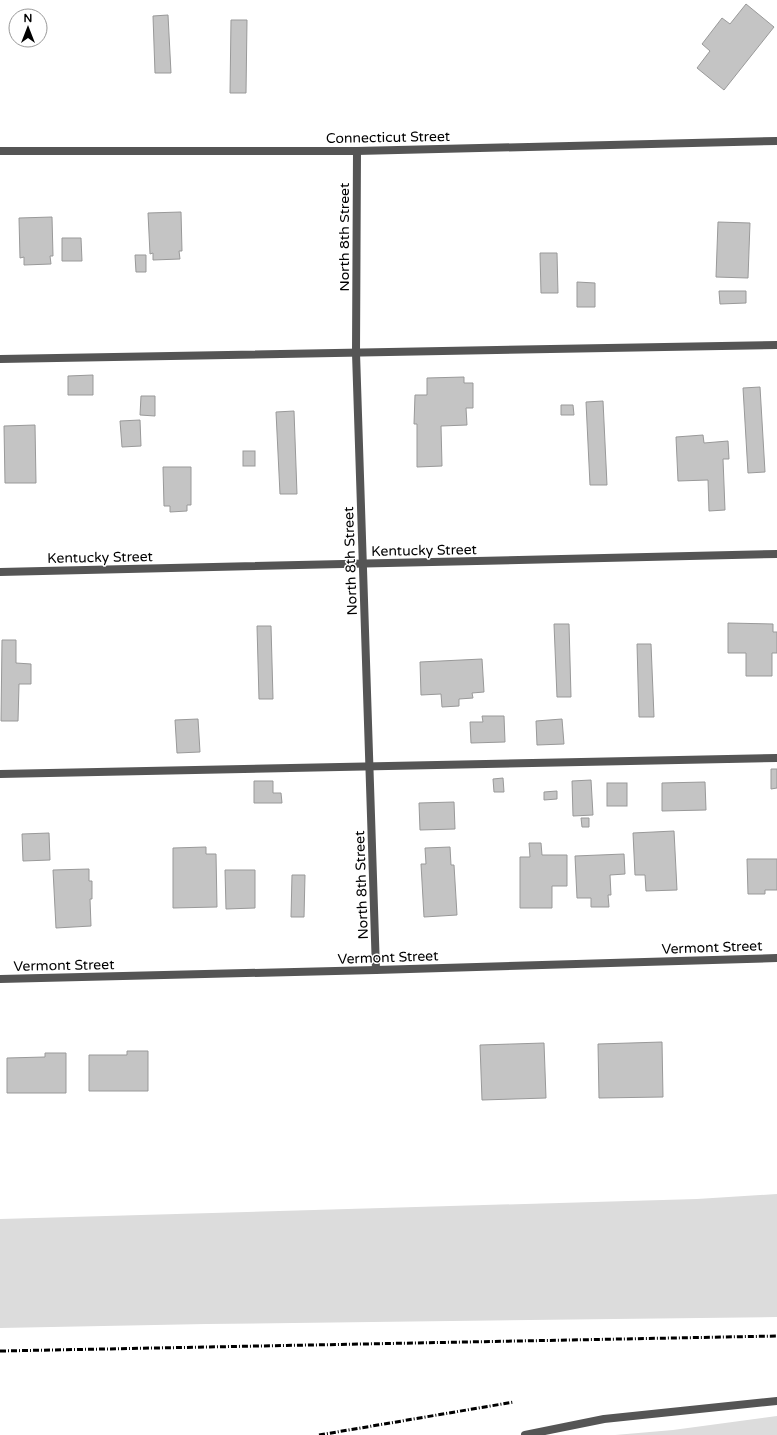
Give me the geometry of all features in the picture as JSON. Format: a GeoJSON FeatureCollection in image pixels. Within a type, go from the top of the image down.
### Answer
{"type":"FeatureCollection","features":[{"type":"Feature","properties":{"kind":"street","name":"Connecticut Street"},"geometry":{"type":"LineString","coordinates":[[0,151],[357,151],[777,140]]}},
{"type":"Feature","properties":{"kind":"street","name":"North 8th Street"},"geometry":{"type":"LineString","coordinates":[[357,151],[356,353],[376,970]]}},
{"type":"Feature","properties":{"kind":"street"},"geometry":{"type":"LineString","coordinates":[[0,359],[777,345]]}},
{"type":"Feature","properties":{"kind":"street","name":"Kentucky Street"},"geometry":{"type":"LineString","coordinates":[[0,572],[777,554]]}},
{"type":"Feature","properties":{"kind":"street"},"geometry":{"type":"LineString","coordinates":[[0,774],[777,758]]}},
{"type":"Feature","properties":{"kind":"street","name":"Vermont Street"},"geometry":{"type":"LineString","coordinates":[[0,979],[777,958]]}},
{"type":"Feature","properties":{"kind":"street"},"geometry":{"type":"LineString","coordinates":[[525,1435],[604,1419],[777,1401]]}},
{"type":"Feature","properties":{"kind":"shaded area"},"geometry":{"type":"Polygon","coordinates":[[[777,1194],[777,1317],[0,1328],[0,1219],[697,1199],[777,1194]]]}},
{"type":"Feature","properties":{"kind":"shaded area"},"geometry":{"type":"Polygon","coordinates":[[[777,1416],[777,1435],[615,1435],[673,1430],[777,1416]]]}},
{"type":"Feature","properties":{"kind":"building"},"geometry":{"type":"Polygon","coordinates":[[[746,4],[774,27],[724,90],[697,68],[710,51],[702,44],[722,18],[730,24],[746,4]]]}},
{"type":"Feature","properties":{"kind":"building"},"geometry":{"type":"Polygon","coordinates":[[[168,15],[171,73],[155,73],[153,16],[168,15]]]}},
{"type":"Feature","properties":{"kind":"building"},"geometry":{"type":"Polygon","coordinates":[[[231,20],[247,20],[246,93],[230,93],[231,20]]]}},
{"type":"Feature","properties":{"kind":"building"},"geometry":{"type":"Polygon","coordinates":[[[181,212],[182,251],[179,251],[180,259],[153,260],[153,253],[150,254],[148,213],[181,212]]]}},
{"type":"Feature","properties":{"kind":"building"},"geometry":{"type":"Polygon","coordinates":[[[52,217],[53,256],[50,256],[51,264],[24,265],[24,257],[20,258],[19,218],[52,217]]]}},
{"type":"Feature","properties":{"kind":"building"},"geometry":{"type":"Polygon","coordinates":[[[718,222],[750,223],[748,278],[716,277],[718,222]]]}},
{"type":"Feature","properties":{"kind":"building"},"geometry":{"type":"Polygon","coordinates":[[[62,238],[81,238],[82,261],[62,261],[62,238]]]}},
{"type":"Feature","properties":{"kind":"building"},"geometry":{"type":"Polygon","coordinates":[[[540,253],[557,253],[558,293],[541,293],[540,253]]]}},
{"type":"Feature","properties":{"kind":"building"},"geometry":{"type":"Polygon","coordinates":[[[135,255],[146,255],[146,272],[136,272],[135,255]]]}},
{"type":"Feature","properties":{"kind":"building"},"geometry":{"type":"Polygon","coordinates":[[[577,282],[595,283],[595,307],[577,307],[577,282]]]}},
{"type":"Feature","properties":{"kind":"building"},"geometry":{"type":"Polygon","coordinates":[[[719,291],[746,291],[746,303],[720,304],[719,291]]]}},
{"type":"Feature","properties":{"kind":"building"},"geometry":{"type":"Polygon","coordinates":[[[93,375],[93,395],[68,395],[68,376],[93,375]]]}},
{"type":"Feature","properties":{"kind":"building"},"geometry":{"type":"Polygon","coordinates":[[[464,377],[464,383],[473,383],[473,408],[466,408],[467,425],[441,426],[442,466],[417,467],[417,424],[414,424],[415,395],[427,395],[427,378],[464,377]]]}},
{"type":"Feature","properties":{"kind":"building"},"geometry":{"type":"Polygon","coordinates":[[[760,387],[765,472],[748,473],[743,388],[760,387]]]}},
{"type":"Feature","properties":{"kind":"building"},"geometry":{"type":"Polygon","coordinates":[[[141,396],[155,396],[155,416],[140,415],[141,396]]]}},
{"type":"Feature","properties":{"kind":"building"},"geometry":{"type":"Polygon","coordinates":[[[603,401],[607,485],[590,485],[586,402],[603,401]]]}},
{"type":"Feature","properties":{"kind":"building"},"geometry":{"type":"Polygon","coordinates":[[[561,405],[573,405],[574,415],[561,415],[561,405]]]}},
{"type":"Feature","properties":{"kind":"building"},"geometry":{"type":"Polygon","coordinates":[[[294,411],[297,494],[280,494],[276,412],[294,411]]]}},
{"type":"Feature","properties":{"kind":"building"},"geometry":{"type":"Polygon","coordinates":[[[140,420],[141,446],[122,447],[120,421],[140,420]]]}},
{"type":"Feature","properties":{"kind":"building"},"geometry":{"type":"Polygon","coordinates":[[[35,425],[36,483],[5,483],[4,426],[35,425]]]}},
{"type":"Feature","properties":{"kind":"building"},"geometry":{"type":"Polygon","coordinates":[[[703,435],[704,443],[728,441],[729,459],[723,459],[725,510],[709,511],[708,480],[678,481],[676,437],[703,435]]]}},
{"type":"Feature","properties":{"kind":"building"},"geometry":{"type":"Polygon","coordinates":[[[243,451],[255,451],[255,466],[243,466],[243,451]]]}},
{"type":"Feature","properties":{"kind":"building"},"geometry":{"type":"Polygon","coordinates":[[[163,467],[191,467],[191,505],[187,505],[187,511],[170,512],[170,506],[164,506],[163,467]]]}},
{"type":"Feature","properties":{"kind":"building"},"geometry":{"type":"Polygon","coordinates":[[[728,623],[773,624],[773,632],[777,632],[777,653],[772,653],[772,676],[746,676],[746,653],[728,653],[728,623]]]}},
{"type":"Feature","properties":{"kind":"building"},"geometry":{"type":"Polygon","coordinates":[[[554,624],[569,624],[571,697],[557,697],[554,624]]]}},
{"type":"Feature","properties":{"kind":"building"},"geometry":{"type":"Polygon","coordinates":[[[257,626],[271,626],[273,699],[259,699],[257,626]]]}},
{"type":"Feature","properties":{"kind":"building"},"geometry":{"type":"Polygon","coordinates":[[[2,640],[16,640],[16,663],[31,664],[31,684],[19,684],[18,721],[1,721],[2,640]]]}},
{"type":"Feature","properties":{"kind":"building"},"geometry":{"type":"Polygon","coordinates":[[[637,644],[651,644],[654,717],[639,717],[637,644]]]}},
{"type":"Feature","properties":{"kind":"building"},"geometry":{"type":"Polygon","coordinates":[[[482,659],[484,692],[472,693],[473,698],[459,699],[459,706],[442,707],[441,694],[421,695],[420,662],[482,659]]]}},
{"type":"Feature","properties":{"kind":"building"},"geometry":{"type":"Polygon","coordinates":[[[482,716],[504,716],[505,742],[471,743],[470,722],[483,722],[482,716]]]}},
{"type":"Feature","properties":{"kind":"building"},"geometry":{"type":"Polygon","coordinates":[[[198,719],[200,752],[177,753],[175,720],[198,719]]]}},
{"type":"Feature","properties":{"kind":"building"},"geometry":{"type":"Polygon","coordinates":[[[562,719],[564,744],[537,745],[536,721],[562,719]]]}},
{"type":"Feature","properties":{"kind":"building"},"geometry":{"type":"Polygon","coordinates":[[[771,769],[777,769],[777,788],[771,789],[771,769]]]}},
{"type":"Feature","properties":{"kind":"building"},"geometry":{"type":"Polygon","coordinates":[[[503,778],[504,792],[494,792],[493,779],[503,778]]]}},
{"type":"Feature","properties":{"kind":"building"},"geometry":{"type":"Polygon","coordinates":[[[591,780],[593,815],[573,816],[572,781],[591,780]]]}},
{"type":"Feature","properties":{"kind":"building"},"geometry":{"type":"Polygon","coordinates":[[[254,781],[273,781],[273,793],[281,793],[282,803],[254,803],[254,781]]]}},
{"type":"Feature","properties":{"kind":"building"},"geometry":{"type":"Polygon","coordinates":[[[705,782],[706,810],[662,811],[662,783],[705,782]]]}},
{"type":"Feature","properties":{"kind":"building"},"geometry":{"type":"Polygon","coordinates":[[[607,783],[627,783],[627,806],[607,806],[607,783]]]}},
{"type":"Feature","properties":{"kind":"building"},"geometry":{"type":"Polygon","coordinates":[[[557,791],[557,799],[544,800],[544,792],[557,791]]]}},
{"type":"Feature","properties":{"kind":"building"},"geometry":{"type":"Polygon","coordinates":[[[454,802],[455,829],[420,830],[419,803],[454,802]]]}},
{"type":"Feature","properties":{"kind":"building"},"geometry":{"type":"Polygon","coordinates":[[[581,818],[589,818],[589,827],[582,827],[581,818]]]}},
{"type":"Feature","properties":{"kind":"building"},"geometry":{"type":"Polygon","coordinates":[[[674,831],[677,890],[646,891],[645,875],[635,875],[633,833],[674,831]]]}},
{"type":"Feature","properties":{"kind":"building"},"geometry":{"type":"Polygon","coordinates":[[[49,833],[50,860],[23,861],[22,834],[49,833]]]}},
{"type":"Feature","properties":{"kind":"building"},"geometry":{"type":"Polygon","coordinates":[[[529,843],[541,843],[542,855],[567,855],[567,886],[552,886],[552,908],[520,908],[520,857],[530,857],[529,843]]]}},
{"type":"Feature","properties":{"kind":"building"},"geometry":{"type":"Polygon","coordinates":[[[206,847],[206,854],[216,854],[217,907],[173,908],[173,848],[206,847]]]}},
{"type":"Feature","properties":{"kind":"building"},"geometry":{"type":"Polygon","coordinates":[[[450,847],[451,865],[454,865],[457,915],[424,917],[421,864],[426,864],[425,848],[450,847]]]}},
{"type":"Feature","properties":{"kind":"building"},"geometry":{"type":"Polygon","coordinates":[[[624,854],[625,874],[610,875],[611,895],[608,895],[609,907],[591,907],[591,898],[577,898],[575,856],[624,854]]]}},
{"type":"Feature","properties":{"kind":"building"},"geometry":{"type":"Polygon","coordinates":[[[747,859],[777,859],[777,890],[765,890],[765,894],[748,894],[747,859]]]}},
{"type":"Feature","properties":{"kind":"building"},"geometry":{"type":"Polygon","coordinates":[[[89,869],[89,881],[92,881],[92,899],[90,899],[91,926],[56,928],[53,870],[89,869]]]}},
{"type":"Feature","properties":{"kind":"building"},"geometry":{"type":"Polygon","coordinates":[[[225,870],[255,870],[255,908],[226,909],[225,870]]]}},
{"type":"Feature","properties":{"kind":"building"},"geometry":{"type":"Polygon","coordinates":[[[292,875],[305,875],[304,917],[291,917],[292,875]]]}},
{"type":"Feature","properties":{"kind":"building"},"geometry":{"type":"Polygon","coordinates":[[[662,1042],[663,1097],[599,1098],[598,1044],[662,1042]]]}},
{"type":"Feature","properties":{"kind":"building"},"geometry":{"type":"Polygon","coordinates":[[[544,1043],[546,1098],[482,1100],[480,1045],[544,1043]]]}},
{"type":"Feature","properties":{"kind":"building"},"geometry":{"type":"Polygon","coordinates":[[[127,1051],[148,1051],[148,1091],[89,1091],[89,1055],[127,1055],[127,1051]]]}},
{"type":"Feature","properties":{"kind":"building"},"geometry":{"type":"Polygon","coordinates":[[[45,1053],[66,1053],[66,1093],[7,1093],[7,1058],[45,1057],[45,1053]]]}},
{"type":"Feature","properties":{"kind":"railway"},"geometry":{"type":"LineString","coordinates":[[0,1351],[777,1336]]}},
{"type":"Feature","properties":{"kind":"railway"},"geometry":{"type":"LineString","coordinates":[[319,1435],[514,1402]]}}]}
